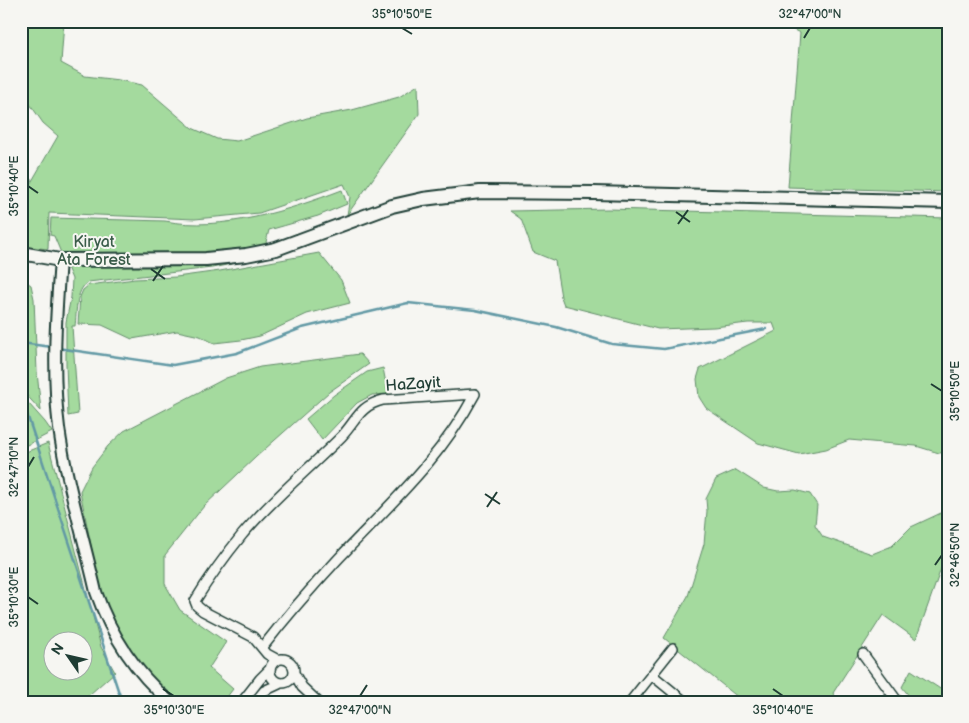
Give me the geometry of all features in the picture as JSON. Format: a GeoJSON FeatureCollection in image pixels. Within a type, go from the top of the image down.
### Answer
{"type":"FeatureCollection","features":[{"type":"Feature","properties":{"kind":"main road"},"geometry":{"type":"LineString","coordinates":[[21,253],[60,260],[206,259],[246,255],[276,249],[392,206],[423,199],[480,192],[948,202]]}},
{"type":"Feature","properties":{"kind":"street"},"geometry":{"type":"LineString","coordinates":[[60,260],[56,357],[59,427],[96,592],[110,627],[126,653],[139,671],[170,702]]}},
{"type":"Feature","properties":{"kind":"street","name":"HaZayit"},"geometry":{"type":"LineString","coordinates":[[262,648],[312,588],[438,453],[475,394],[383,400],[372,403],[362,410],[343,434],[242,535],[207,581],[195,600],[197,606],[253,637],[262,648],[267,654],[278,660]]}},
{"type":"Feature","properties":{"kind":"street"},"geometry":{"type":"LineString","coordinates":[[630,702],[673,648]]}},
{"type":"Feature","properties":{"kind":"street"},"geometry":{"type":"LineString","coordinates":[[863,654],[898,702]]}},
{"type":"Feature","properties":{"kind":"street"},"geometry":{"type":"LineString","coordinates":[[242,702],[272,664],[282,659],[290,662],[302,686],[318,702]]}},
{"type":"Feature","properties":{"kind":"street"},"geometry":{"type":"LineString","coordinates":[[269,670],[270,677],[279,684]]}},
{"type":"Feature","properties":{"kind":"street"},"geometry":{"type":"LineString","coordinates":[[255,702],[264,690],[290,681],[294,673]]}},
{"type":"Feature","properties":{"kind":"street"},"geometry":{"type":"LineString","coordinates":[[652,675],[684,702]]}},
{"type":"Feature","properties":{"kind":"green space"},"geometry":{"type":"Polygon","coordinates":[[[21,21],[64,21],[61,63],[85,76],[142,85],[192,128],[217,139],[237,141],[307,118],[352,110],[399,97],[418,85],[419,114],[347,215],[350,197],[344,184],[259,213],[195,219],[49,213],[48,249],[21,246],[21,200],[58,136],[43,123],[21,91],[21,21]]]}},
{"type":"Feature","properties":{"kind":"green space"},"geometry":{"type":"Polygon","coordinates":[[[775,21],[948,21],[948,192],[788,187],[800,33],[775,21]]]}},
{"type":"Feature","properties":{"kind":"green space","name":"Kiryat Ata Forest"},"geometry":{"type":"Polygon","coordinates":[[[342,190],[347,204],[318,216],[269,230],[266,242],[270,250],[265,257],[212,268],[88,282],[79,296],[75,326],[72,326],[78,414],[68,416],[66,322],[72,279],[54,236],[50,235],[51,218],[209,224],[255,217],[300,205],[342,190]]]}},
{"type":"Feature","properties":{"kind":"green space"},"geometry":{"type":"Polygon","coordinates":[[[608,209],[948,218],[948,452],[939,453],[916,446],[849,440],[826,449],[799,454],[758,443],[706,408],[699,397],[697,379],[700,369],[776,331],[773,323],[658,329],[564,305],[555,261],[533,252],[521,219],[510,211],[608,209]]]}},
{"type":"Feature","properties":{"kind":"green space"},"geometry":{"type":"Polygon","coordinates":[[[319,253],[341,280],[350,303],[307,314],[260,336],[214,343],[200,336],[177,331],[132,339],[102,325],[78,324],[80,297],[83,290],[89,285],[220,271],[319,253]]]}},
{"type":"Feature","properties":{"kind":"green space"},"geometry":{"type":"Polygon","coordinates":[[[21,278],[31,285],[34,299],[37,372],[41,411],[21,389],[21,278]]]}},
{"type":"Feature","properties":{"kind":"green space"},"geometry":{"type":"Polygon","coordinates":[[[360,354],[369,364],[329,392],[256,457],[204,506],[165,555],[165,584],[180,610],[226,642],[209,668],[233,689],[223,702],[176,702],[153,682],[132,655],[110,615],[97,575],[80,491],[92,467],[108,446],[124,431],[226,378],[260,367],[360,354]]]}},
{"type":"Feature","properties":{"kind":"green space"},"geometry":{"type":"Polygon","coordinates":[[[383,368],[388,394],[372,395],[357,403],[322,440],[306,419],[334,395],[367,372],[383,368]]]}},
{"type":"Feature","properties":{"kind":"green space"},"geometry":{"type":"Polygon","coordinates":[[[21,395],[52,432],[21,448],[21,395]]]}},
{"type":"Feature","properties":{"kind":"green space"},"geometry":{"type":"Polygon","coordinates":[[[48,443],[101,647],[115,672],[81,702],[21,702],[21,454],[48,443]]]}},
{"type":"Feature","properties":{"kind":"green space"},"geometry":{"type":"Polygon","coordinates":[[[736,470],[764,488],[778,491],[795,490],[810,494],[817,505],[815,525],[823,537],[872,554],[892,546],[911,527],[941,513],[948,513],[948,549],[916,639],[883,615],[833,693],[838,702],[744,702],[664,638],[688,596],[704,544],[707,511],[706,499],[716,479],[736,470]]]}},
{"type":"Feature","properties":{"kind":"green space"},"geometry":{"type":"Polygon","coordinates":[[[911,670],[945,692],[938,702],[914,702],[902,687],[911,670]]]}},
{"type":"Feature","properties":{"kind":"waterway"},"geometry":{"type":"LineString","coordinates":[[57,348],[173,365],[237,353],[302,328],[408,303],[475,310],[556,327],[612,344],[664,349],[766,329]]}},
{"type":"Feature","properties":{"kind":"waterway"},"geometry":{"type":"LineString","coordinates":[[21,343],[52,347]]}},
{"type":"Feature","properties":{"kind":"waterway"},"geometry":{"type":"LineString","coordinates":[[21,396],[122,702]]}}]}
